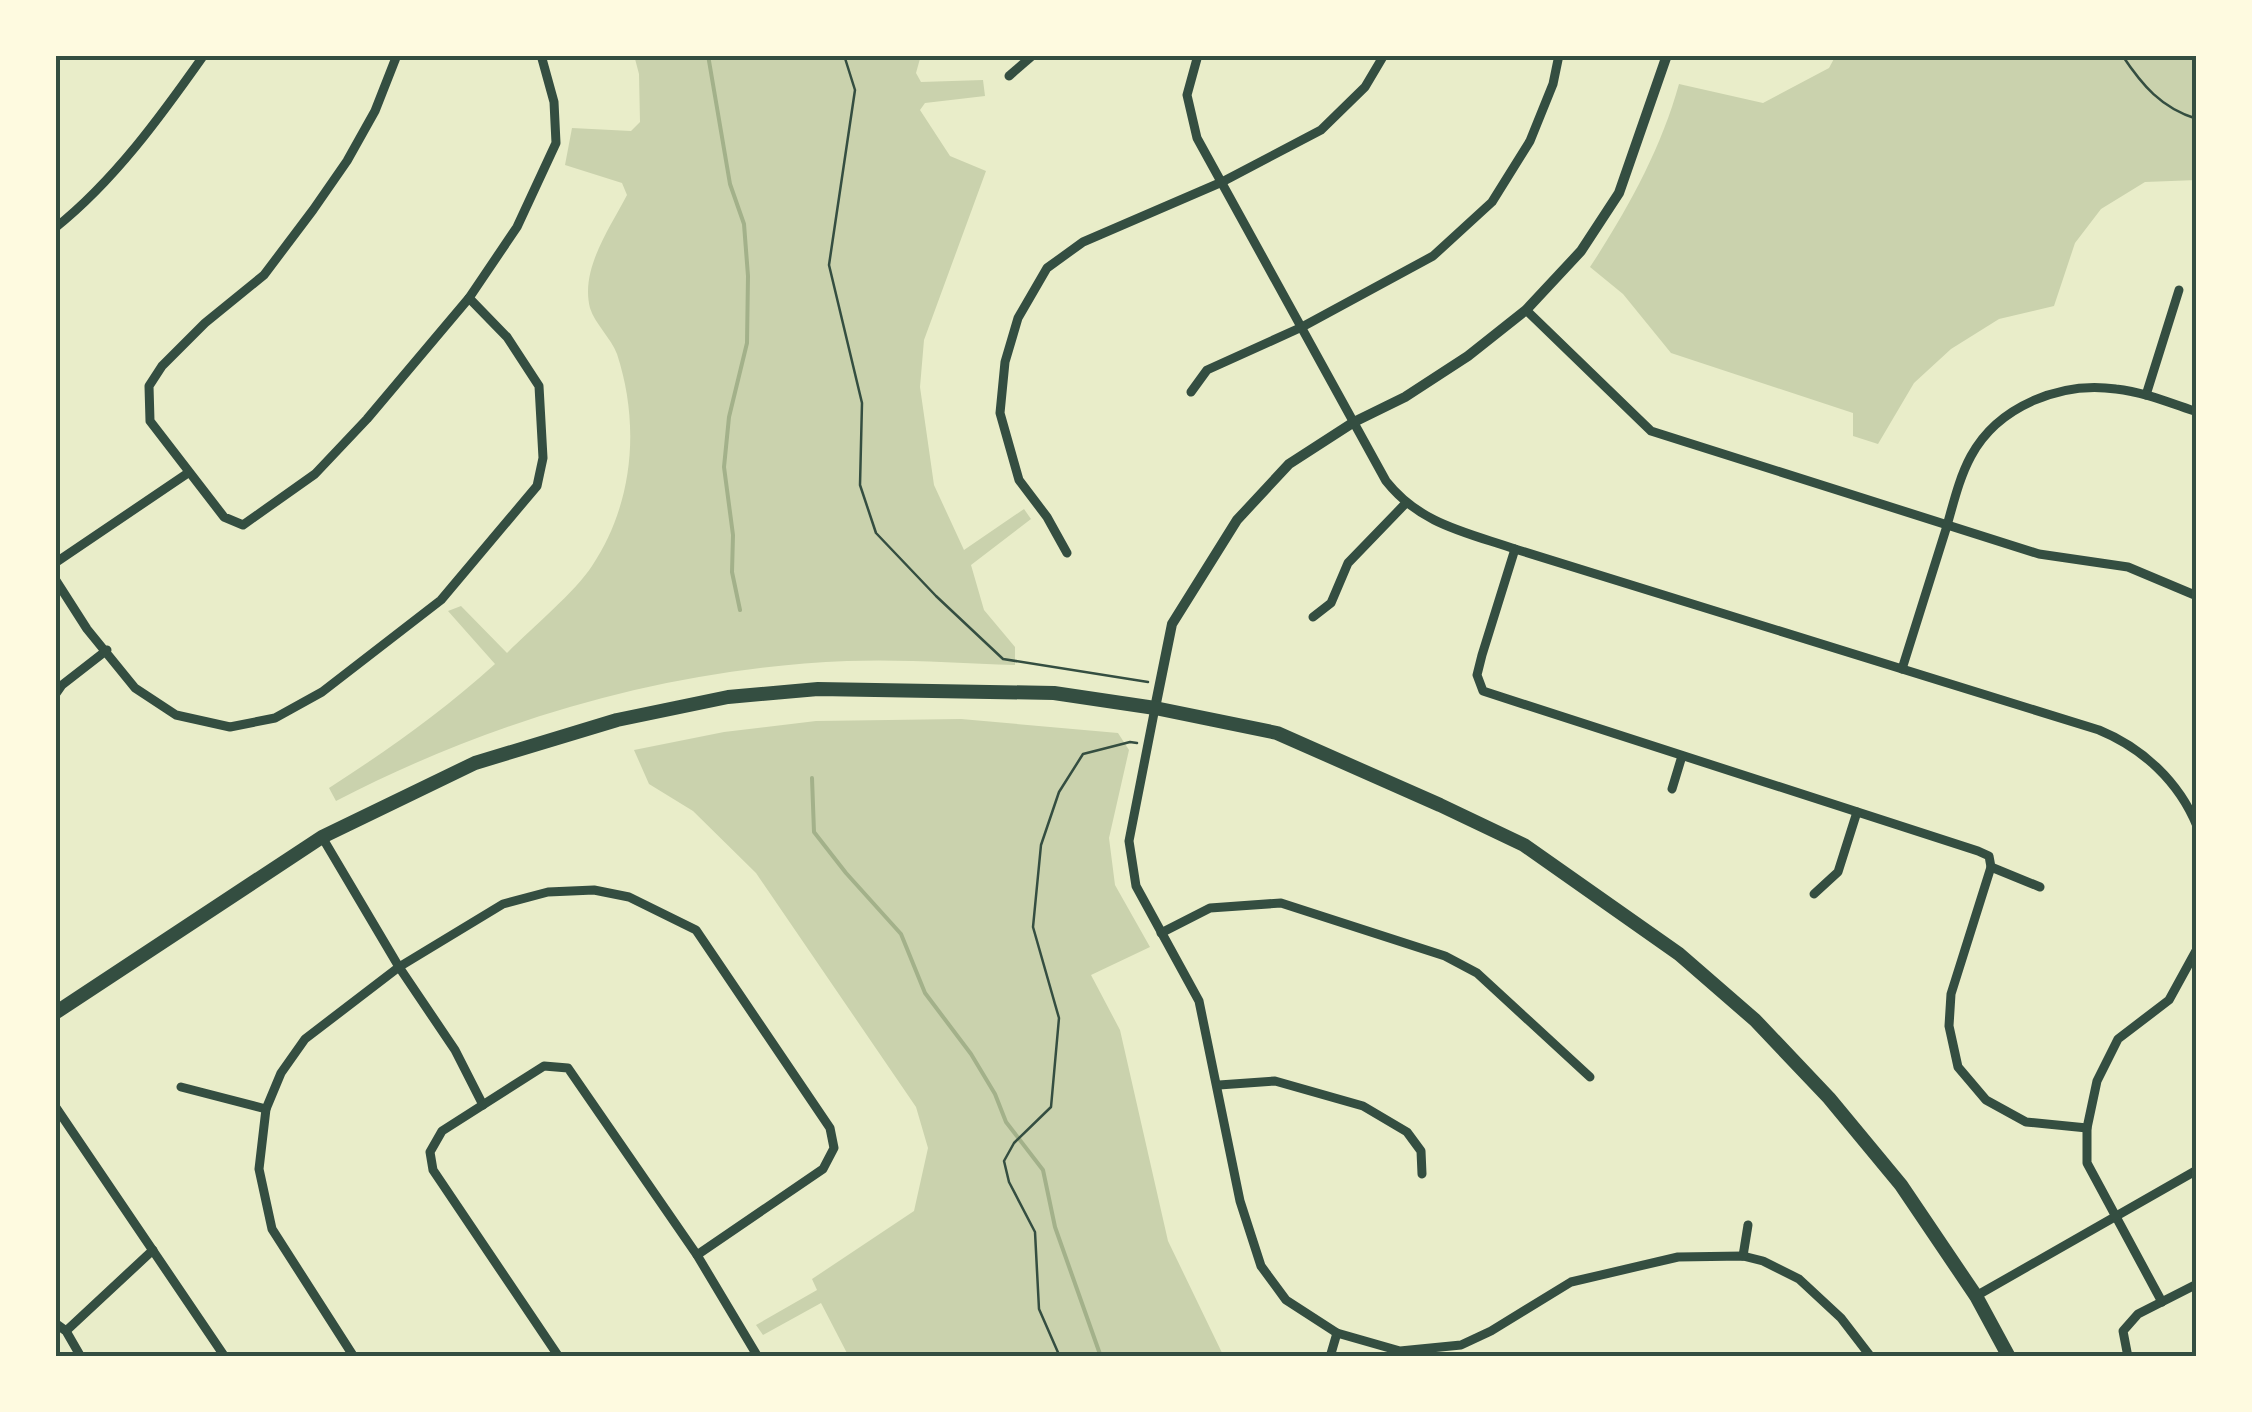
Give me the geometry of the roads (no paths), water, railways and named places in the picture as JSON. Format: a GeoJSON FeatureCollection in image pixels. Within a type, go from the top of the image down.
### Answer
{"type":"FeatureCollection","features":[{"type":"Feature","properties":{"kind":"main road"},"geometry":{"type":"LineString","coordinates":[[55,1014],[322,837],[475,764],[617,720],[728,697],[818,689],[1034,693],[1155,708],[1276,733],[1440,804],[1524,845],[1679,954],[1755,1020],[1830,1098],[1901,1185],[1976,1296],[2009,1357]]}},
{"type":"Feature","properties":{"kind":"street"},"geometry":{"type":"LineString","coordinates":[[55,228],[118,165],[168,106],[204,55]]}},
{"type":"Feature","properties":{"kind":"street"},"geometry":{"type":"LineString","coordinates":[[397,55],[375,111],[313,210],[264,275],[205,323],[162,366],[148,386],[150,421],[224,517],[244,526],[316,474],[469,298],[517,227],[556,143],[554,102],[542,55]]}},
{"type":"Feature","properties":{"kind":"street"},"geometry":{"type":"LineString","coordinates":[[1009,76],[1033,55]]}},
{"type":"Feature","properties":{"kind":"street"},"geometry":{"type":"LineString","coordinates":[[1198,55],[1187,95],[1198,138],[1386,481],[1404,504],[1435,522],[1514,549],[2116,737],[2158,768],[2190,810],[2197,826]]}},
{"type":"Feature","properties":{"kind":"street"},"geometry":{"type":"LineString","coordinates":[[1067,553],[1048,516],[1019,480],[1000,413],[1005,362],[1018,318],[1047,268],[1083,242],[1222,182],[1321,130],[1365,86],[1384,55]]}},
{"type":"Feature","properties":{"kind":"street"},"geometry":{"type":"LineString","coordinates":[[1191,392],[1207,370],[1302,327],[1433,256],[1492,202],[1530,141],[1553,84],[1559,55]]}},
{"type":"Feature","properties":{"kind":"street"},"geometry":{"type":"LineString","coordinates":[[1667,55],[1619,192],[1581,251],[1526,310],[1468,356],[1405,398],[1354,422],[1289,464],[1237,520],[1172,624],[1129,842],[1136,886],[1199,1001],[1240,1201],[1261,1266],[1286,1300],[1337,1333],[1400,1351],[1462,1345],[1571,1282],[1678,1257],[1744,1256],[1762,1260],[1799,1279],[1841,1318],[1871,1357]]}},
{"type":"Feature","properties":{"kind":"street"},"geometry":{"type":"LineString","coordinates":[[2146,395],[2178,290]]}},
{"type":"Feature","properties":{"kind":"street"},"geometry":{"type":"LineString","coordinates":[[55,579],[87,629],[135,688],[176,715],[230,727],[275,718],[322,692],[440,600],[538,486],[543,458],[538,386],[507,337],[469,298]]}},
{"type":"Feature","properties":{"kind":"street"},"geometry":{"type":"LineString","coordinates":[[1526,310],[1651,431],[2040,554],[2128,567],[2197,596]]}},
{"type":"Feature","properties":{"kind":"street"},"geometry":{"type":"LineString","coordinates":[[1902,669],[1971,456],[1990,430],[2026,403],[2082,387],[2115,388],[2197,412]]}},
{"type":"Feature","properties":{"kind":"street"},"geometry":{"type":"LineString","coordinates":[[55,562],[188,473]]}},
{"type":"Feature","properties":{"kind":"street"},"geometry":{"type":"LineString","coordinates":[[1313,617],[1331,603],[1348,563],[1404,504]]}},
{"type":"Feature","properties":{"kind":"street"},"geometry":{"type":"LineString","coordinates":[[1514,549],[1477,676],[1483,691],[1988,856],[1991,867],[1951,994],[1949,1026],[1958,1067],[1986,1100],[2026,1122],[2087,1128]]}},
{"type":"Feature","properties":{"kind":"street"},"geometry":{"type":"LineString","coordinates":[[55,695],[107,650]]}},
{"type":"Feature","properties":{"kind":"street"},"geometry":{"type":"LineString","coordinates":[[1672,789],[1682,756]]}},
{"type":"Feature","properties":{"kind":"street"},"geometry":{"type":"LineString","coordinates":[[1814,894],[1838,872],[1857,812]]}},
{"type":"Feature","properties":{"kind":"street"},"geometry":{"type":"LineString","coordinates":[[322,837],[399,967],[456,1050],[483,1105]]}},
{"type":"Feature","properties":{"kind":"street"},"geometry":{"type":"LineString","coordinates":[[1991,867],[2040,887]]}},
{"type":"Feature","properties":{"kind":"street"},"geometry":{"type":"LineString","coordinates":[[354,1357],[272,1229],[259,1169],[266,1109],[281,1074],[304,1039],[399,967],[503,904],[548,892],[594,890],[629,897],[696,930],[830,1128],[834,1148],[823,1169],[697,1256]]}},
{"type":"Feature","properties":{"kind":"street"},"geometry":{"type":"LineString","coordinates":[[1162,933],[1210,908],[1281,903],[1445,956],[1477,973],[1590,1077]]}},
{"type":"Feature","properties":{"kind":"street"},"geometry":{"type":"LineString","coordinates":[[2162,1302],[2087,1164],[2087,1128],[2097,1081],[2118,1040],[2169,1000],[2197,949]]}},
{"type":"Feature","properties":{"kind":"street"},"geometry":{"type":"LineString","coordinates":[[559,1357],[433,1170],[430,1152],[442,1131],[544,1066],[568,1068],[697,1256],[758,1357]]}},
{"type":"Feature","properties":{"kind":"street"},"geometry":{"type":"LineString","coordinates":[[1219,1085],[1275,1081],[1363,1106],[1407,1132],[1421,1152],[1422,1174]]}},
{"type":"Feature","properties":{"kind":"street"},"geometry":{"type":"LineString","coordinates":[[181,1087],[266,1109]]}},
{"type":"Feature","properties":{"kind":"street"},"geometry":{"type":"LineString","coordinates":[[55,1106],[225,1357]]}},
{"type":"Feature","properties":{"kind":"street"},"geometry":{"type":"LineString","coordinates":[[1976,1296],[2197,1170]]}},
{"type":"Feature","properties":{"kind":"street"},"geometry":{"type":"LineString","coordinates":[[1744,1256],[1748,1225]]}},
{"type":"Feature","properties":{"kind":"street"},"geometry":{"type":"LineString","coordinates":[[66,1331],[153,1250]]}},
{"type":"Feature","properties":{"kind":"street"},"geometry":{"type":"LineString","coordinates":[[2128,1357],[2123,1331],[2138,1314],[2197,1284]]}},
{"type":"Feature","properties":{"kind":"street"},"geometry":{"type":"LineString","coordinates":[[55,1323],[66,1331],[80,1357]]}},
{"type":"Feature","properties":{"kind":"street"},"geometry":{"type":"LineString","coordinates":[[1330,1357],[1337,1333]]}},
{"type":"Feature","properties":{"kind":"street"},"geometry":{"type":"LineString","coordinates":[[1462,1345],[1467,1357]]}},
{"type":"Feature","properties":{"kind":"waterway"},"geometry":{"type":"LineString","coordinates":[[708,55],[730,184],[744,224],[748,276],[747,343],[729,417],[724,467],[733,535],[732,572],[740,610]]}},
{"type":"Feature","properties":{"kind":"waterway"},"geometry":{"type":"LineString","coordinates":[[812,778],[814,832],[901,934],[925,993],[971,1054],[995,1094],[1006,1122],[1043,1170],[1055,1227],[1101,1357]]}}]}
